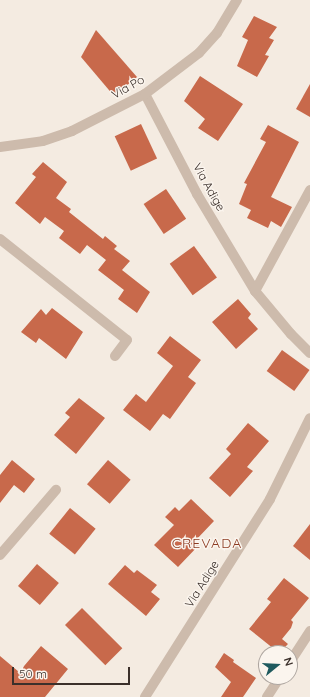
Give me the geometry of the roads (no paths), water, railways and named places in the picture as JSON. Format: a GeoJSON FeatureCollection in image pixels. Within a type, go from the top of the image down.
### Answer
{"type":"FeatureCollection","features":[{"type":"Feature","properties":{"kind":"street","name":"Via Po"},"geometry":{"type":"LineString","coordinates":[[0,147],[43,141],[72,131],[144,94],[199,53],[217,33],[237,0]]}},
{"type":"Feature","properties":{"kind":"street","name":"Via Adige"},"geometry":{"type":"LineString","coordinates":[[144,94],[197,194],[255,291],[291,334],[310,353]]}},
{"type":"Feature","properties":{"kind":"street"},"geometry":{"type":"LineString","coordinates":[[255,291],[310,190]]}},
{"type":"Feature","properties":{"kind":"street"},"geometry":{"type":"LineString","coordinates":[[0,239],[127,340],[115,356]]}},
{"type":"Feature","properties":{"kind":"street","name":"Via Adige"},"geometry":{"type":"LineString","coordinates":[[145,697],[270,499],[310,418]]}},
{"type":"Feature","properties":{"kind":"street"},"geometry":{"type":"LineString","coordinates":[[0,555],[56,490]]}},
{"type":"Feature","properties":{"kind":"street"},"geometry":{"type":"LineString","coordinates":[[298,650],[310,631]]}},
{"type":"Feature","properties":{"kind":"street"},"geometry":{"type":"LineString","coordinates":[[267,697],[275,685]]}},
{"type":"Feature","properties":{"kind":"district","name":"CREVADA"},"geometry":{"type":"Point","coordinates":[207,543]}}]}
